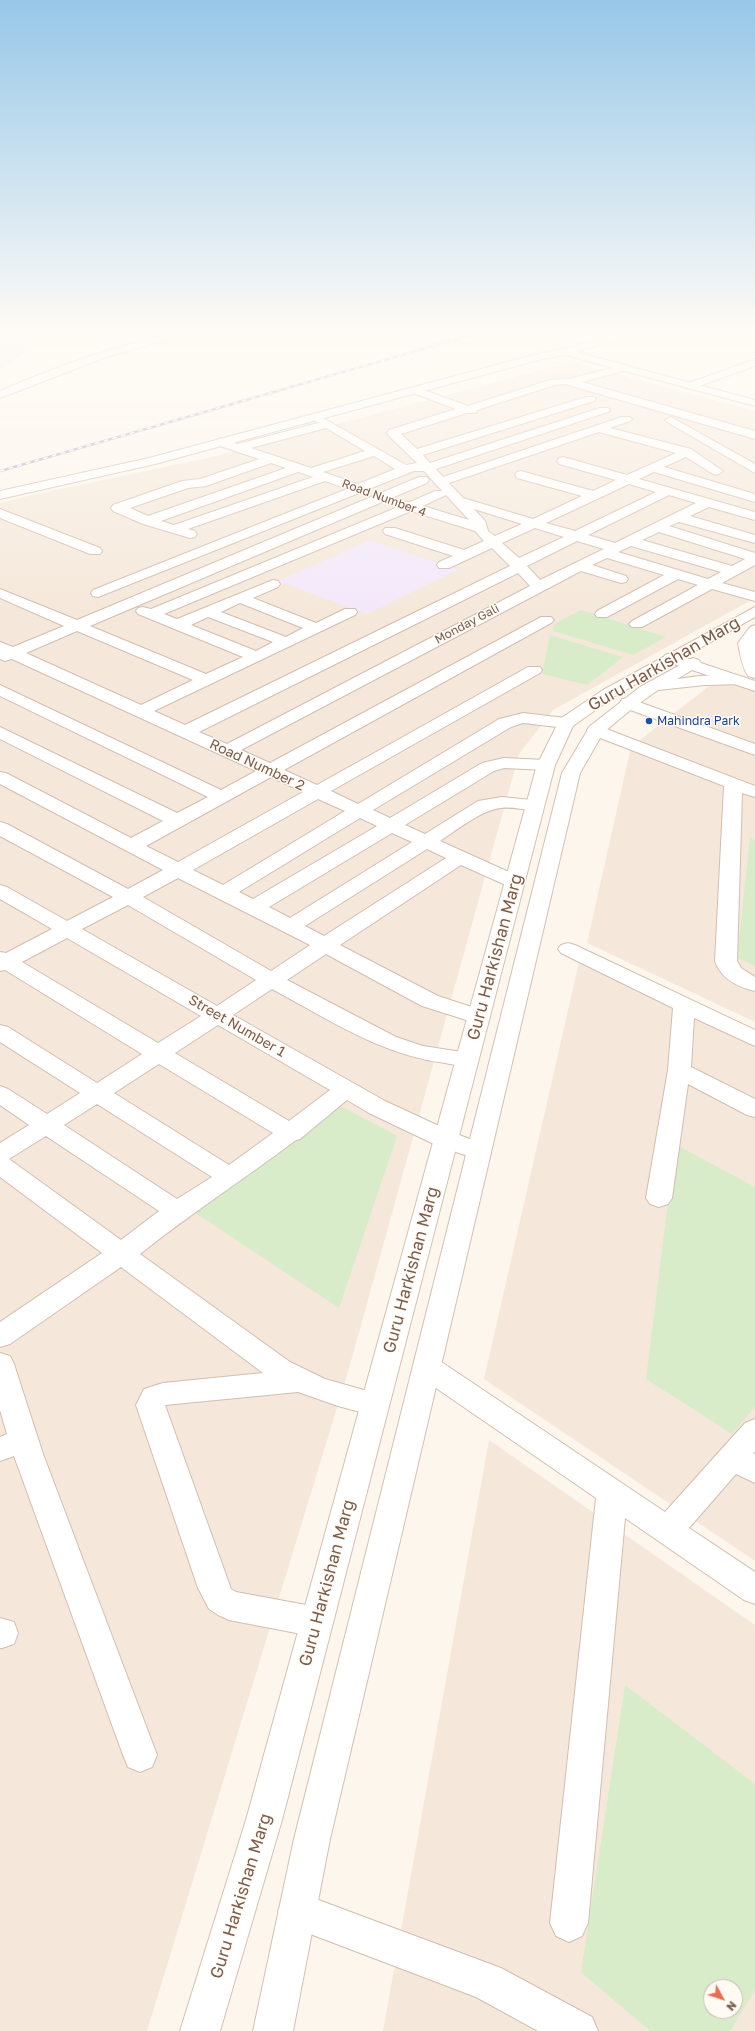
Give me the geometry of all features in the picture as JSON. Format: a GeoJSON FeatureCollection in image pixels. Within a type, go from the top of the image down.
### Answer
{"type":"FeatureCollection","features":[{"type":"Feature","properties":{"kind":"street"},"geometry":{"type":"LineString","coordinates":[[0,495],[151,461],[293,424]]}},
{"type":"Feature","properties":{"kind":"street"},"geometry":{"type":"LineString","coordinates":[[238,448],[327,424],[405,470]]}},
{"type":"Feature","properties":{"kind":"street"},"geometry":{"type":"LineString","coordinates":[[423,424],[393,433],[415,454],[426,471],[440,488],[458,501],[480,524],[480,528],[493,542],[538,587]]}},
{"type":"Feature","properties":{"kind":"street"},"geometry":{"type":"LineString","coordinates":[[415,454],[509,424],[559,442]]}},
{"type":"Feature","properties":{"kind":"street"},"geometry":{"type":"LineString","coordinates":[[4,652],[78,625],[384,497],[426,471],[562,424]]}},
{"type":"Feature","properties":{"kind":"street"},"geometry":{"type":"LineString","coordinates":[[151,614],[409,507],[440,488],[559,442],[614,424]]}},
{"type":"Feature","properties":{"kind":"street"},"geometry":{"type":"LineString","coordinates":[[678,424],[755,469]]}},
{"type":"Feature","properties":{"kind":"street"},"geometry":{"type":"LineString","coordinates":[[714,424],[755,435]]}},
{"type":"Feature","properties":{"kind":"street"},"geometry":{"type":"LineString","coordinates":[[600,429],[687,452],[717,471]]}},
{"type":"Feature","properties":{"kind":"street"},"geometry":{"type":"LineString","coordinates":[[705,439],[736,430]]}},
{"type":"Feature","properties":{"kind":"street"},"geometry":{"type":"LineString","coordinates":[[605,441],[673,459]]}},
{"type":"Feature","properties":{"kind":"street","name":"Road Number 4"},"geometry":{"type":"LineString","coordinates":[[221,442],[384,497],[426,513],[480,528]]}},
{"type":"Feature","properties":{"kind":"street"},"geometry":{"type":"LineString","coordinates":[[311,472],[375,452]]}},
{"type":"Feature","properties":{"kind":"street"},"geometry":{"type":"LineString","coordinates":[[444,565],[687,452]]}},
{"type":"Feature","properties":{"kind":"street"},"geometry":{"type":"LineString","coordinates":[[706,464],[739,459],[755,454]]}},
{"type":"Feature","properties":{"kind":"street"},"geometry":{"type":"LineString","coordinates":[[190,534],[148,521],[118,508],[186,484],[202,483],[270,459]]}},
{"type":"Feature","properties":{"kind":"street"},"geometry":{"type":"LineString","coordinates":[[563,461],[755,516]]}},
{"type":"Feature","properties":{"kind":"street"},"geometry":{"type":"LineString","coordinates":[[256,656],[98,593],[414,466],[426,471]]}},
{"type":"Feature","properties":{"kind":"street"},"geometry":{"type":"LineString","coordinates":[[148,521],[298,468]]}},
{"type":"Feature","properties":{"kind":"street"},"geometry":{"type":"LineString","coordinates":[[653,468],[755,498]]}},
{"type":"Feature","properties":{"kind":"street"},"geometry":{"type":"LineString","coordinates":[[549,471],[691,511]]}},
{"type":"Feature","properties":{"kind":"street"},"geometry":{"type":"LineString","coordinates":[[521,475],[594,495]]}},
{"type":"Feature","properties":{"kind":"street"},"geometry":{"type":"LineString","coordinates":[[175,529],[325,477]]}},
{"type":"Feature","properties":{"kind":"street"},"geometry":{"type":"LineString","coordinates":[[185,732],[668,491]]}},
{"type":"Feature","properties":{"kind":"street"},"geometry":{"type":"LineString","coordinates":[[426,513],[458,501],[576,536],[676,574],[755,597]]}},
{"type":"Feature","properties":{"kind":"street","name":"Monday Gali"},"geometry":{"type":"LineString","coordinates":[[227,751],[538,587],[708,502]]}},
{"type":"Feature","properties":{"kind":"street"},"geometry":{"type":"LineString","coordinates":[[0,513],[95,551]]}},
{"type":"Feature","properties":{"kind":"street"},"geometry":{"type":"LineString","coordinates":[[677,517],[755,540]]}},
{"type":"Feature","properties":{"kind":"street"},"geometry":{"type":"LineString","coordinates":[[656,527],[755,558]]}},
{"type":"Feature","properties":{"kind":"street"},"geometry":{"type":"LineString","coordinates":[[390,531],[465,555]]}},
{"type":"Feature","properties":{"kind":"street"},"geometry":{"type":"LineString","coordinates":[[629,541],[733,571]]}},
{"type":"Feature","properties":{"kind":"street"},"geometry":{"type":"LineString","coordinates":[[177,625],[273,584],[193,555]]}},
{"type":"Feature","properties":{"kind":"street"},"geometry":{"type":"LineString","coordinates":[[637,624],[755,558]]}},
{"type":"Feature","properties":{"kind":"street"},"geometry":{"type":"LineString","coordinates":[[579,566],[621,579]]}},
{"type":"Feature","properties":{"kind":"street"},"geometry":{"type":"LineString","coordinates":[[602,614],[676,574]]}},
{"type":"Feature","properties":{"kind":"street"},"geometry":{"type":"LineString","coordinates":[[0,592],[206,680]]}},
{"type":"Feature","properties":{"kind":"street"},"geometry":{"type":"LineString","coordinates":[[240,598],[316,628]]}},
{"type":"Feature","properties":{"kind":"street","name":"Guru Harkishan Marg"},"geometry":{"type":"LineString","coordinates":[[273,2031],[313,1831],[572,773],[596,730],[688,657],[755,611]]}},
{"type":"Feature","properties":{"kind":"street"},"geometry":{"type":"LineString","coordinates":[[208,612],[286,642]]}},
{"type":"Feature","properties":{"kind":"street"},"geometry":{"type":"LineString","coordinates":[[141,711],[350,612]]}},
{"type":"Feature","properties":{"kind":"street"},"geometry":{"type":"LineString","coordinates":[[133,845],[546,620]]}},
{"type":"Feature","properties":{"kind":"street"},"geometry":{"type":"LineString","coordinates":[[752,678],[746,643],[755,628]]}},
{"type":"Feature","properties":{"kind":"street","name":"Guru Harkishan Marg"},"geometry":{"type":"LineString","coordinates":[[200,2031],[264,1820],[546,765],[566,724],[609,693],[755,628]]}},
{"type":"Feature","properties":{"kind":"street","name":"Road Number 2"},"geometry":{"type":"LineString","coordinates":[[4,652],[141,711],[515,882]]}},
{"type":"Feature","properties":{"kind":"street"},"geometry":{"type":"LineString","coordinates":[[688,657],[752,678]]}},
{"type":"Feature","properties":{"kind":"street"},"geometry":{"type":"LineString","coordinates":[[2,962],[68,930],[129,897],[534,670]]}},
{"type":"Feature","properties":{"kind":"street"},"geometry":{"type":"LineString","coordinates":[[637,696],[691,682],[752,678]]}},
{"type":"Feature","properties":{"kind":"street"},"geometry":{"type":"LineString","coordinates":[[0,690],[222,797]]}},
{"type":"Feature","properties":{"kind":"street"},"geometry":{"type":"LineString","coordinates":[[637,696],[755,750]]}},
{"type":"Feature","properties":{"kind":"street"},"geometry":{"type":"LineString","coordinates":[[225,892],[505,723],[523,718],[566,724]]}},
{"type":"Feature","properties":{"kind":"street"},"geometry":{"type":"LineString","coordinates":[[596,730],[755,792]]}},
{"type":"Feature","properties":{"kind":"street"},"geometry":{"type":"LineString","coordinates":[[0,732],[178,821]]}},
{"type":"Feature","properties":{"kind":"street"},"geometry":{"type":"LineString","coordinates":[[254,907],[488,767],[504,763],[546,765]]}},
{"type":"Feature","properties":{"kind":"street"},"geometry":{"type":"LineString","coordinates":[[0,777],[133,845],[178,870],[291,926],[430,1001],[479,1017]]}},
{"type":"Feature","properties":{"kind":"street"},"geometry":{"type":"LineString","coordinates":[[733,784],[726,961],[727,967],[735,975],[755,985]]}},
{"type":"Feature","properties":{"kind":"street"},"geometry":{"type":"LineString","coordinates":[[291,926],[484,805],[492,802],[535,805]]}},
{"type":"Feature","properties":{"kind":"street"},"geometry":{"type":"LineString","coordinates":[[0,828],[129,897],[271,980],[398,1047],[420,1053],[467,1059]]}},
{"type":"Feature","properties":{"kind":"street"},"geometry":{"type":"LineString","coordinates":[[375,1404],[322,1391],[297,1381],[2,1166],[47,1125],[460,857]]}},
{"type":"Feature","properties":{"kind":"street","name":"Street Number 1"},"geometry":{"type":"LineString","coordinates":[[0,891],[377,1107],[445,1139],[479,1152]]}},
{"type":"Feature","properties":{"kind":"street"},"geometry":{"type":"LineString","coordinates":[[568,949],[755,1040]]}},
{"type":"Feature","properties":{"kind":"street"},"geometry":{"type":"LineString","coordinates":[[2,962],[291,1133]]}},
{"type":"Feature","properties":{"kind":"street"},"geometry":{"type":"LineString","coordinates":[[659,1198],[679,1070],[684,1005]]}},
{"type":"Feature","properties":{"kind":"street"},"geometry":{"type":"LineString","coordinates":[[0,1032],[230,1177]]}},
{"type":"Feature","properties":{"kind":"street"},"geometry":{"type":"LineString","coordinates":[[679,1070],[755,1109]]}},
{"type":"Feature","properties":{"kind":"street"},"geometry":{"type":"LineString","coordinates":[[0,1336],[121,1254],[177,1211],[230,1177],[291,1133],[347,1089]]}},
{"type":"Feature","properties":{"kind":"street"},"geometry":{"type":"LineString","coordinates":[[0,1094],[177,1211]]}},
{"type":"Feature","properties":{"kind":"street"},"geometry":{"type":"LineString","coordinates":[[0,1364],[12,1445],[90,1624],[140,1755]]}},
{"type":"Feature","properties":{"kind":"street"},"geometry":{"type":"LineString","coordinates":[[427,1367],[755,1590]]}},
{"type":"Feature","properties":{"kind":"street"},"geometry":{"type":"LineString","coordinates":[[297,1381],[163,1394],[155,1396],[151,1400],[150,1405],[214,1588],[220,1599],[229,1605],[317,1622]]}},
{"type":"Feature","properties":{"kind":"street"},"geometry":{"type":"LineString","coordinates":[[668,1531],[744,1463],[755,1431]]}},
{"type":"Feature","properties":{"kind":"street"},"geometry":{"type":"LineString","coordinates":[[569,1923],[612,1493]]}},
{"type":"Feature","properties":{"kind":"street"},"geometry":{"type":"LineString","coordinates":[[297,1912],[488,1982],[578,2031]]}},
{"type":"Feature","properties":{"kind":"shaded area"},"geometry":{"type":"Polygon","coordinates":[[[338,424],[755,424],[755,598],[553,710],[519,754],[350,1365],[147,2031],[0,2031],[0,503],[216,456],[338,424]]]}},
{"type":"Feature","properties":{"kind":"shaded area"},"geometry":{"type":"Polygon","coordinates":[[[370,540],[458,570],[367,614],[278,581],[370,540]]]}},
{"type":"Feature","properties":{"kind":"shaded area"},"geometry":{"type":"Polygon","coordinates":[[[718,679],[755,691],[755,1022],[587,943],[631,747],[718,679]]]}},
{"type":"Feature","properties":{"kind":"shaded area"},"geometry":{"type":"Polygon","coordinates":[[[579,962],[755,1046],[755,1561],[484,1379],[579,962]]]}},
{"type":"Feature","properties":{"kind":"shaded area"},"geometry":{"type":"Polygon","coordinates":[[[489,1440],[755,1625],[755,2031],[383,2031],[489,1440]]]}},
{"type":"Feature","properties":{"kind":"green space"},"geometry":{"type":"Polygon","coordinates":[[[581,610],[666,637],[633,655],[553,631],[554,624],[581,610]]]}},
{"type":"Feature","properties":{"kind":"green space"},"geometry":{"type":"Polygon","coordinates":[[[550,635],[623,657],[587,685],[542,674],[550,635]]]}},
{"type":"Feature","properties":{"kind":"green space"},"geometry":{"type":"Polygon","coordinates":[[[750,837],[755,840],[755,966],[737,958],[750,837]]]}},
{"type":"Feature","properties":{"kind":"green space"},"geometry":{"type":"Polygon","coordinates":[[[339,1105],[397,1136],[339,1308],[194,1212],[339,1105]]]}},
{"type":"Feature","properties":{"kind":"green space"},"geometry":{"type":"Polygon","coordinates":[[[675,1144],[755,1187],[755,1407],[732,1434],[646,1379],[675,1144]]]}},
{"type":"Feature","properties":{"kind":"green space"},"geometry":{"type":"Polygon","coordinates":[[[625,1685],[755,1784],[755,1990],[743,2010],[743,1979],[703,1979],[703,2019],[737,2019],[730,2031],[650,2031],[581,1972],[625,1685]]]}},
{"type":"Feature","properties":{"kind":"railway"},"geometry":{"type":"LineString","coordinates":[[0,471],[164,424]]}},
{"type":"Feature","properties":{"kind":"place","name":"Mahindra Park"},"geometry":{"type":"Point","coordinates":[649,721]}}]}
